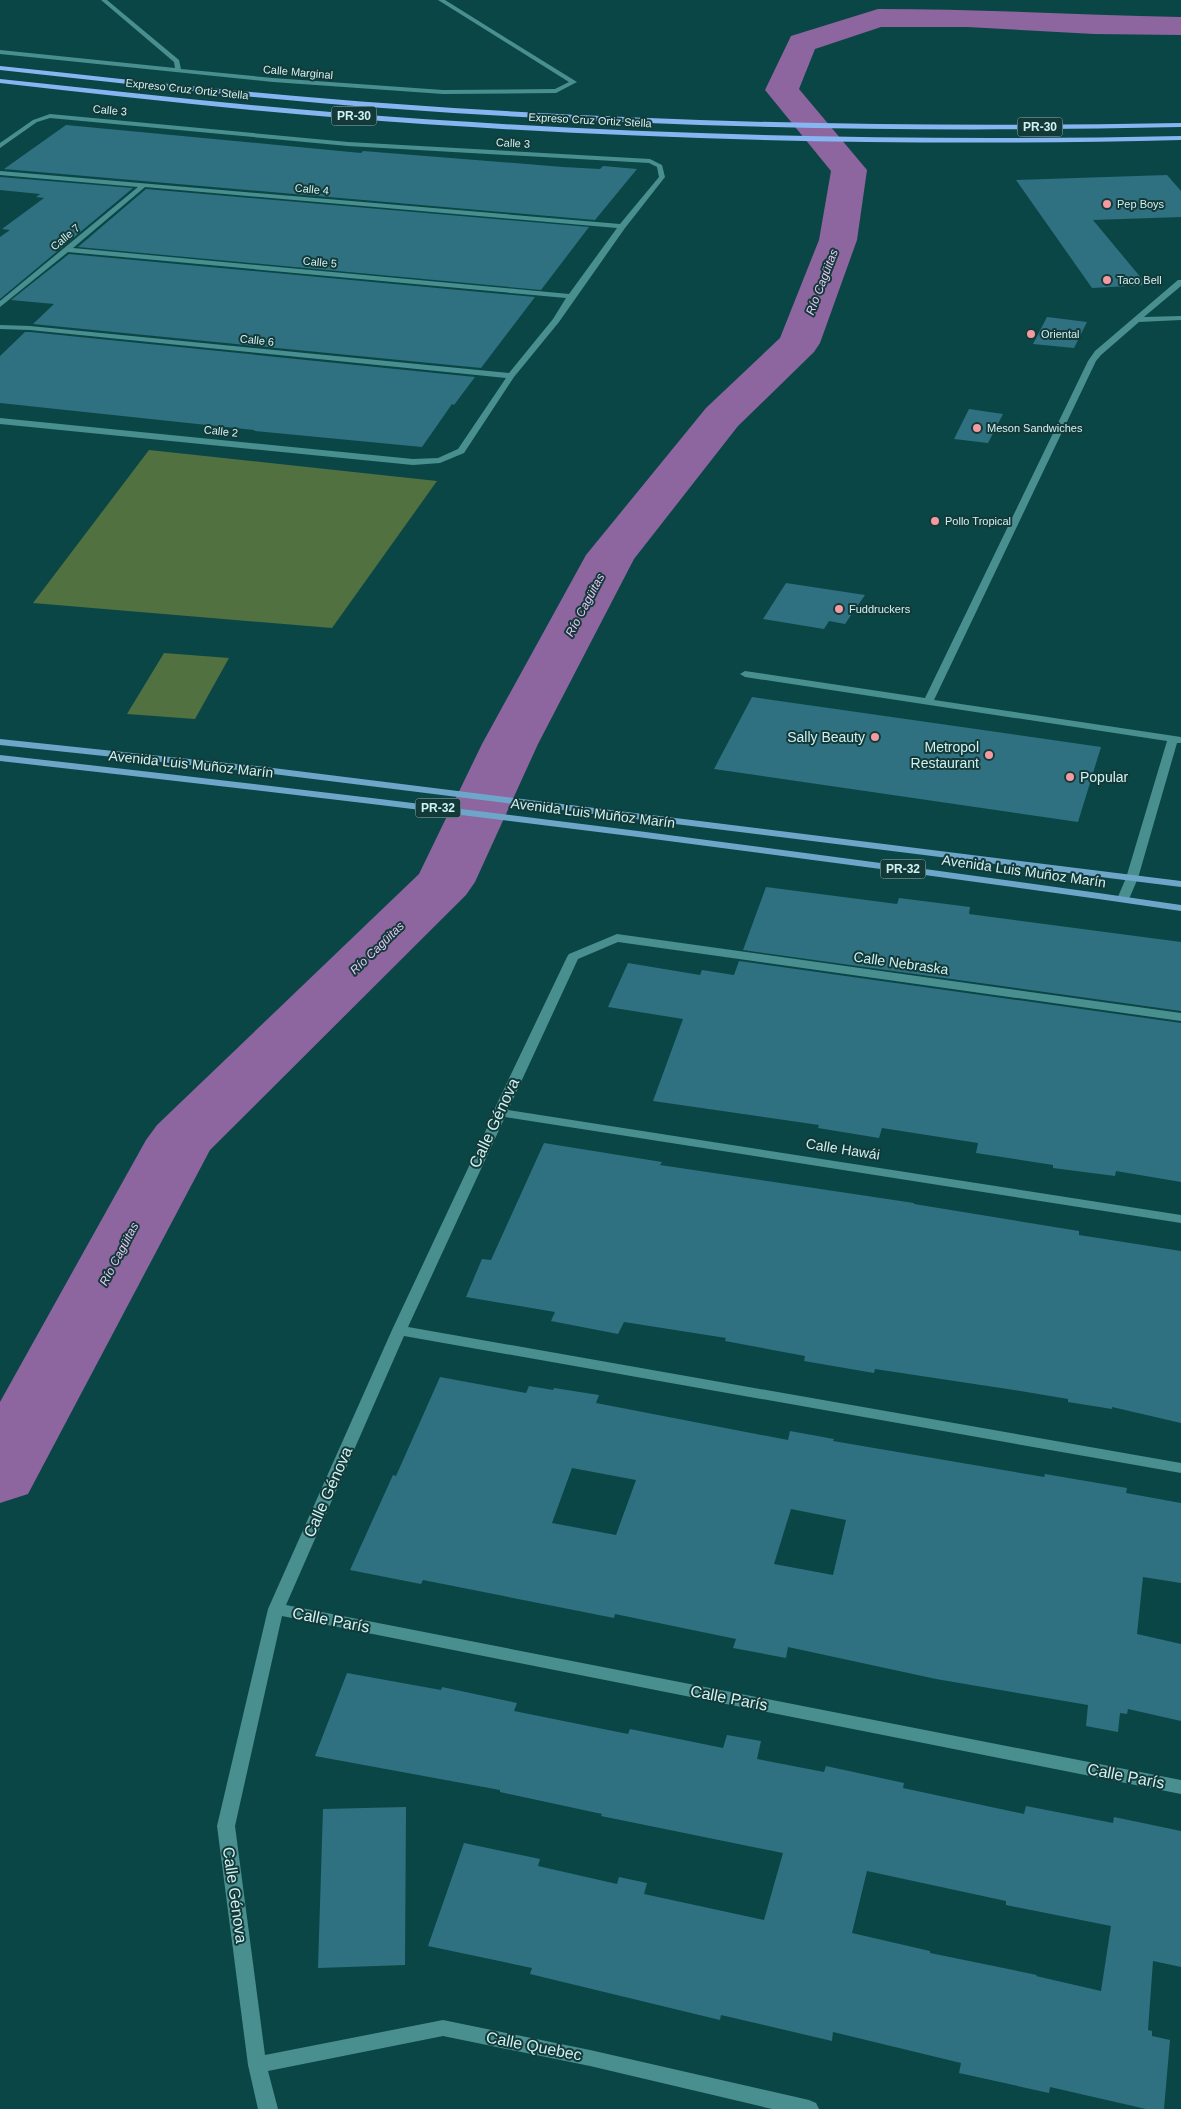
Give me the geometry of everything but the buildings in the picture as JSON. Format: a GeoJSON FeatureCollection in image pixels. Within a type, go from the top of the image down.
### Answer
{"type":"FeatureCollection","features":[{"type":"Feature","properties":{"kind":"highway","name":"Expreso Cruz Ortiz Stella"},"geometry":{"type":"LineString","coordinates":[[0,68],[291,99],[473,112],[707,123],[899,128],[1181,125]]}},
{"type":"Feature","properties":{"kind":"highway","name":"Expreso Cruz Ortiz Stella"},"geometry":{"type":"LineString","coordinates":[[0,80],[218,104],[397,120],[548,129],[710,136],[907,140],[1181,138]]}},
{"type":"Feature","properties":{"kind":"main road","name":"Avenida Luis Muñoz Marín"},"geometry":{"type":"LineString","coordinates":[[0,742],[265,770],[1181,884]]}},
{"type":"Feature","properties":{"kind":"main road","name":"Avenida Luis Muñoz Marín"},"geometry":{"type":"LineString","coordinates":[[0,758],[252,785],[624,831],[1181,908]]}},
{"type":"Feature","properties":{"kind":"street"},"geometry":{"type":"LineString","coordinates":[[104,0],[177,61],[178,71]]}},
{"type":"Feature","properties":{"kind":"street","name":"Calle Marginal"},"geometry":{"type":"LineString","coordinates":[[0,52],[353,87],[443,92],[556,91],[574,82],[442,0]]}},
{"type":"Feature","properties":{"kind":"street","name":"Calle 3"},"geometry":{"type":"LineString","coordinates":[[0,146],[35,121],[50,116],[357,144],[650,162],[660,166],[662,177],[622,226],[571,296],[556,320],[511,376],[461,451],[440,460]]}},
{"type":"Feature","properties":{"kind":"street","name":"Calle 4"},"geometry":{"type":"LineString","coordinates":[[0,173],[622,226]]}},
{"type":"Feature","properties":{"kind":"street","name":"Calle 7"},"geometry":{"type":"LineString","coordinates":[[0,305],[144,186]]}},
{"type":"Feature","properties":{"kind":"street","name":"Calle 5"},"geometry":{"type":"LineString","coordinates":[[68,250],[571,296]]}},
{"type":"Feature","properties":{"kind":"street"},"geometry":{"type":"LineString","coordinates":[[928,702],[1092,361],[1098,353],[1181,282]]}},
{"type":"Feature","properties":{"kind":"street"},"geometry":{"type":"LineString","coordinates":[[1136,320],[1181,318]]}},
{"type":"Feature","properties":{"kind":"street","name":"Calle 6"},"geometry":{"type":"LineString","coordinates":[[0,327],[30,328],[511,376]]}},
{"type":"Feature","properties":{"kind":"street","name":"Calle 2"},"geometry":{"type":"LineString","coordinates":[[0,420],[413,462],[440,460]]}},
{"type":"Feature","properties":{"kind":"street"},"geometry":{"type":"LineString","coordinates":[[745,674],[1177,740],[1132,878],[1123,899]]}},
{"type":"Feature","properties":{"kind":"street","name":"Calle Nebraska"},"geometry":{"type":"LineString","coordinates":[[617,938],[1181,1017]]}},
{"type":"Feature","properties":{"kind":"street","name":"Calle Génova"},"geometry":{"type":"LineString","coordinates":[[268,2109],[257,2064],[226,1826],[276,1609],[399,1330],[573,957],[617,938]]}},
{"type":"Feature","properties":{"kind":"street","name":"Calle Hawái"},"geometry":{"type":"LineString","coordinates":[[500,1112],[1181,1219]]}},
{"type":"Feature","properties":{"kind":"street"},"geometry":{"type":"LineString","coordinates":[[399,1330],[1181,1468]]}},
{"type":"Feature","properties":{"kind":"street","name":"Calle París"},"geometry":{"type":"LineString","coordinates":[[276,1609],[1181,1787]]}},
{"type":"Feature","properties":{"kind":"street","name":"Calle Quebec"},"geometry":{"type":"LineString","coordinates":[[257,2064],[443,2028],[590,2058],[809,2109]]}},
{"type":"Feature","properties":{"kind":"green space"},"geometry":{"type":"Polygon","coordinates":[[[149,450],[437,481],[332,628],[33,603],[149,450]]]}},
{"type":"Feature","properties":{"kind":"green space"},"geometry":{"type":"Polygon","coordinates":[[[164,653],[229,658],[195,719],[127,714],[164,653]]]}},
{"type":"Feature","properties":{"kind":"waterway","name":"Río Cagüitas"},"geometry":{"type":"LineString","coordinates":[[0,1474],[181,1140],[445,882],[510,744],[611,555],[722,417],[799,343],[838,240],[849,170],[782,90],[802,43],[878,18],[967,18],[1094,25],[1181,26]]}},
{"type":"Feature","properties":{"kind":"place","name":"Pep Boys"},"geometry":{"type":"Point","coordinates":[1107,204]}},
{"type":"Feature","properties":{"kind":"place","name":"Taco Bell"},"geometry":{"type":"Point","coordinates":[1107,280]}},
{"type":"Feature","properties":{"kind":"place","name":"Oriental"},"geometry":{"type":"Point","coordinates":[1031,334]}},
{"type":"Feature","properties":{"kind":"place","name":"Meson Sandwiches"},"geometry":{"type":"Point","coordinates":[977,428]}},
{"type":"Feature","properties":{"kind":"place","name":"Pollo Tropical"},"geometry":{"type":"Point","coordinates":[935,521]}},
{"type":"Feature","properties":{"kind":"place","name":"Fuddruckers"},"geometry":{"type":"Point","coordinates":[839,609]}},
{"type":"Feature","properties":{"kind":"place","name":"Sally Beauty"},"geometry":{"type":"Point","coordinates":[875,737]}},
{"type":"Feature","properties":{"kind":"place","name":"Metropol Restaurant"},"geometry":{"type":"Point","coordinates":[989,755]}},
{"type":"Feature","properties":{"kind":"place","name":"Popular"},"geometry":{"type":"Point","coordinates":[1070,777]}}]}
